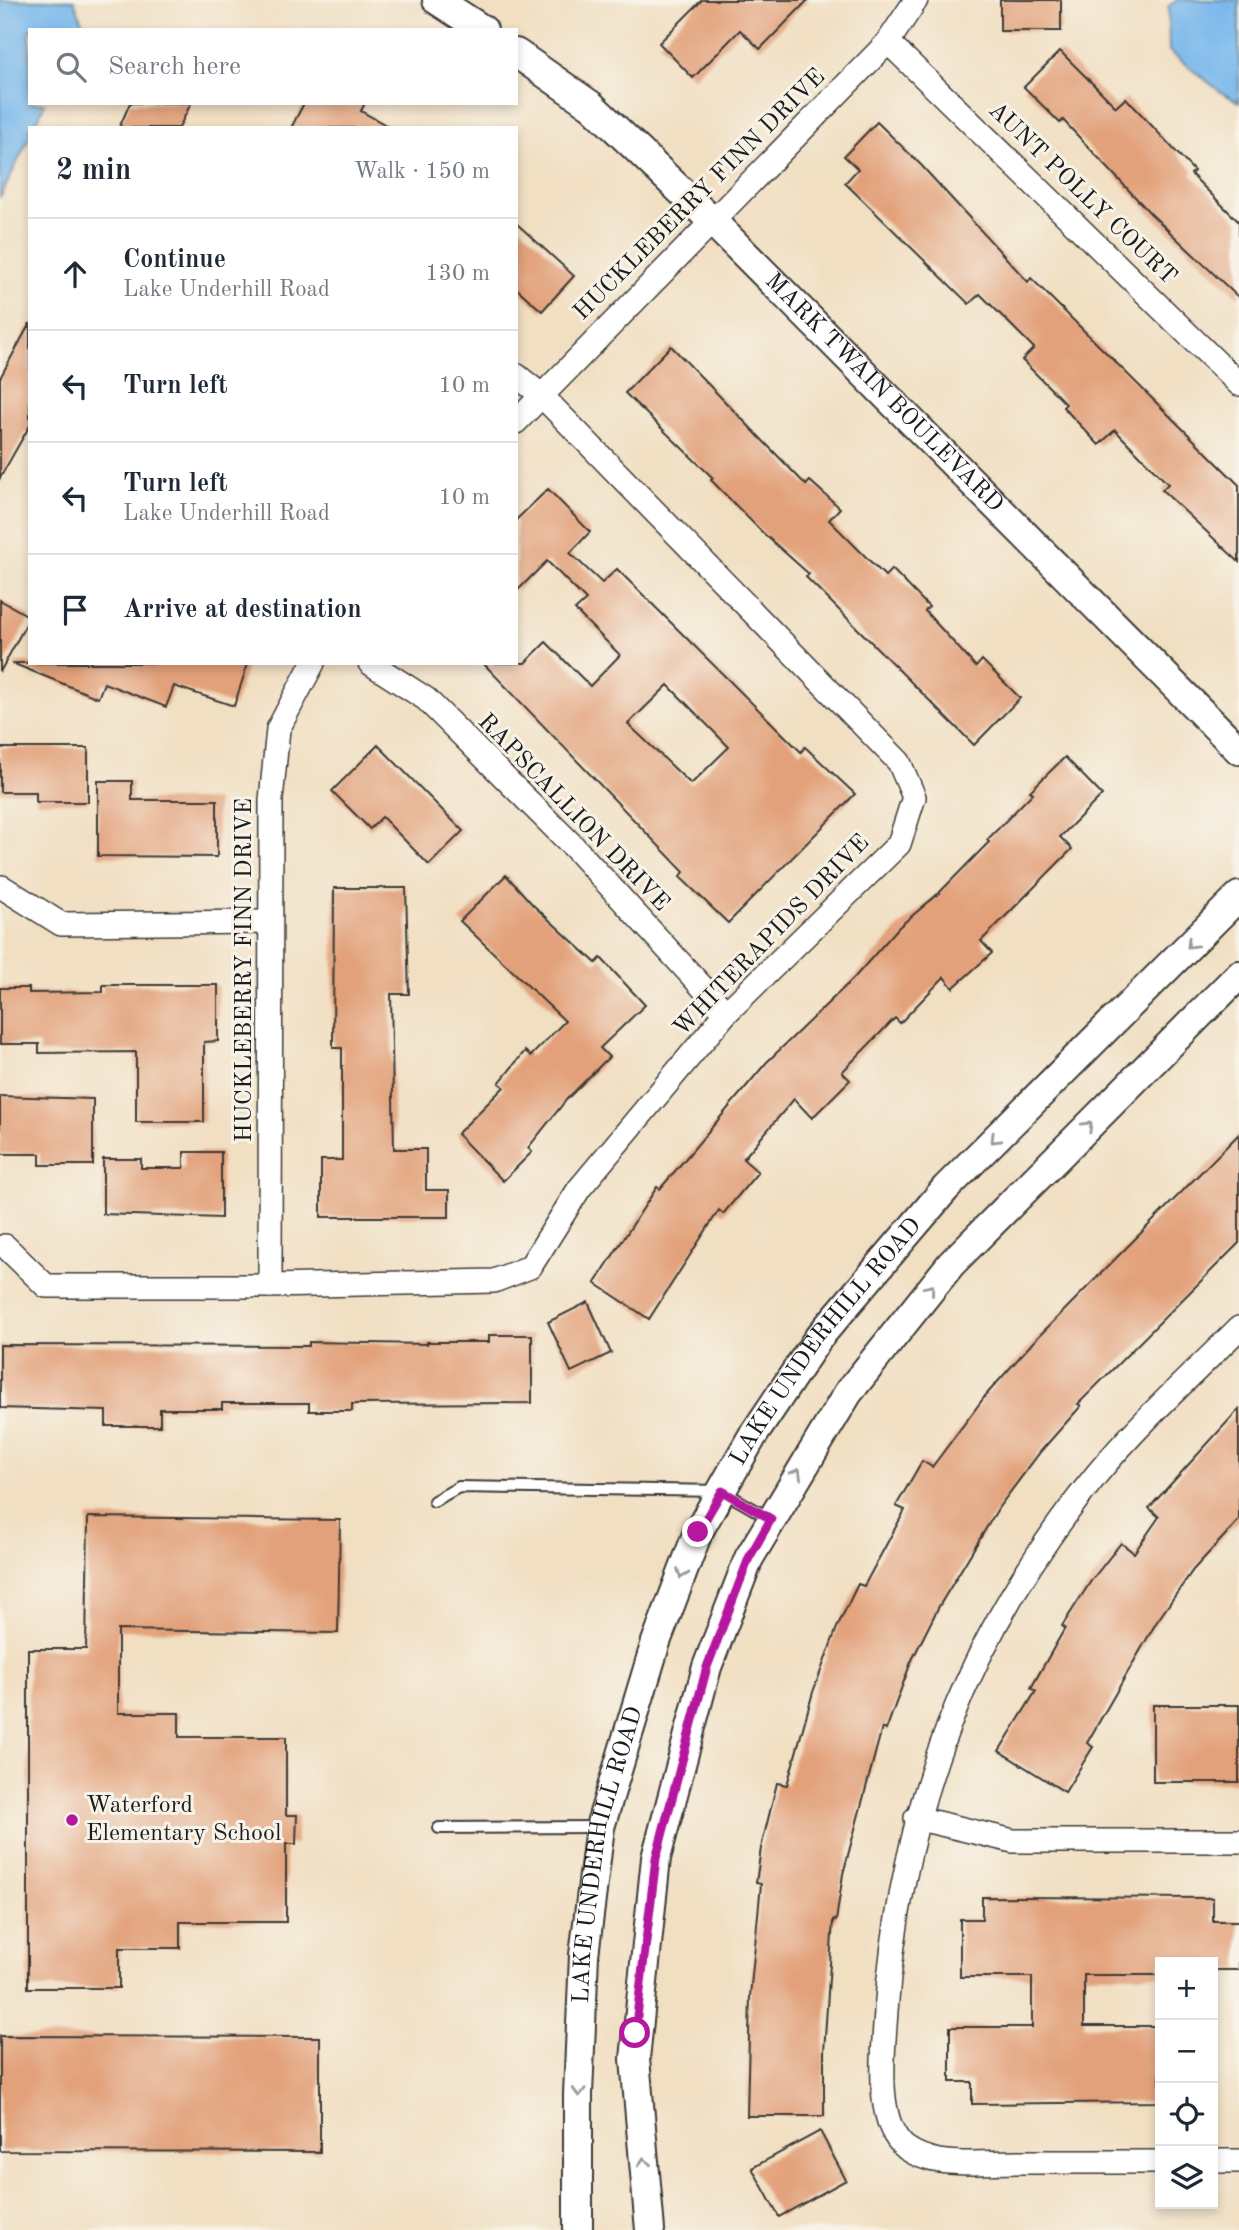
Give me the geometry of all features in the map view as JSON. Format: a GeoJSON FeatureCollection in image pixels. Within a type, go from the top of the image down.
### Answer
{"type":"FeatureCollection","features":[{"type":"Feature","properties":{"kind":"street"},"geometry":{"type":"LineString","coordinates":[[437,0],[481,28]]}},
{"type":"Feature","properties":{"kind":"street","name":"HUCKLEBERRY FINN DRIVE"},"geometry":{"type":"LineString","coordinates":[[518,420],[888,42],[916,0]]}},
{"type":"Feature","properties":{"kind":"street","name":"AUNT POLLY COURT"},"geometry":{"type":"LineString","coordinates":[[888,42],[1239,384]]}},
{"type":"Feature","properties":{"kind":"street","name":"MARK TWAIN BOULEVARD"},"geometry":{"type":"LineString","coordinates":[[518,54],[592,106],[711,220],[1239,750]]}},
{"type":"Feature","properties":{"kind":"street","name":"WHITERAPIDS DRIVE"},"geometry":{"type":"LineString","coordinates":[[5,1246],[46,1286],[270,1286],[494,1281],[530,1267],[579,1189],[726,1013],[899,844],[914,797],[898,762],[541,395],[518,376]]}},
{"type":"Feature","properties":{"kind":"street","name":"HUCKLEBERRY FINN DRIVE"},"geometry":{"type":"LineString","coordinates":[[270,1286],[271,800],[278,729],[312,665]]}},
{"type":"Feature","properties":{"kind":"street","name":"RAPSCALLION DRIVE"},"geometry":{"type":"LineString","coordinates":[[373,665],[426,699],[575,847],[726,1013]]}},
{"type":"Feature","properties":{"kind":"street"},"geometry":{"type":"LineString","coordinates":[[2,887],[61,924],[270,922]]}},
{"type":"Feature","properties":{"kind":"street","name":"LAKE UNDERHILL ROAD"},"geometry":{"type":"LineString","coordinates":[[579,2230],[578,2094],[584,1955],[600,1826],[656,1642],[698,1532],[752,1437],[819,1337],[946,1188],[1239,895]]}},
{"type":"Feature","properties":{"kind":"street","name":"LAKE UNDERHILL ROAD"},"geometry":{"type":"LineString","coordinates":[[650,2230],[635,2059],[656,1858],[707,1667],[749,1558],[848,1393],[951,1264],[1239,975]]}},
{"type":"Feature","properties":{"kind":"street"},"geometry":{"type":"LineString","coordinates":[[1155,2162],[937,2161],[918,2155],[903,2146],[892,2132],[883,2093],[885,2029],[895,1922],[916,1818],[953,1716],[1025,1574],[1072,1508],[1122,1446],[1239,1328]]}},
{"type":"Feature","properties":{"kind":"street"},"geometry":{"type":"LineString","coordinates":[[916,1818],[1013,1841],[1239,1841]]}},
{"type":"Feature","properties":{"kind":"street"},"geometry":{"type":"LineString","coordinates":[[1218,2161],[1239,2161]]}},
{"type":"Feature","properties":{"kind":"lane"},"geometry":{"type":"LineString","coordinates":[[434,1501],[458,1487],[722,1491],[771,1519]]}},
{"type":"Feature","properties":{"kind":"lane"},"geometry":{"type":"LineString","coordinates":[[439,1828],[600,1826]]}},
{"type":"Feature","properties":{"kind":"water"},"geometry":{"type":"Polygon","coordinates":[[[0,0],[74,0],[82,22],[80,28],[28,28],[28,105],[44,105],[35,126],[28,126],[28,140],[0,198],[0,0]]]}},
{"type":"Feature","properties":{"kind":"water"},"geometry":{"type":"Polygon","coordinates":[[[1177,0],[1239,0],[1239,102],[1222,93],[1169,51],[1168,7],[1177,0]]]}},
{"type":"Feature","properties":{"kind":"building"},"geometry":{"type":"Polygon","coordinates":[[[702,0],[808,0],[760,49],[740,30],[693,78],[659,43],[702,0]]]}},
{"type":"Feature","properties":{"kind":"building"},"geometry":{"type":"Polygon","coordinates":[[[1000,0],[1061,0],[1061,31],[1000,31],[1000,0]]]}},
{"type":"Feature","properties":{"kind":"building"},"geometry":{"type":"Polygon","coordinates":[[[1060,51],[1116,107],[1126,98],[1194,171],[1191,174],[1239,222],[1239,298],[1151,214],[1063,120],[1060,123],[1024,87],[1060,51]]]}},
{"type":"Feature","properties":{"kind":"building"},"geometry":{"type":"Polygon","coordinates":[[[129,105],[190,105],[180,126],[120,126],[129,105]]]}},
{"type":"Feature","properties":{"kind":"building"},"geometry":{"type":"Polygon","coordinates":[[[303,105],[364,105],[361,111],[387,126],[292,126],[303,105]]]}},
{"type":"Feature","properties":{"kind":"building"},"geometry":{"type":"Polygon","coordinates":[[[877,122],[921,165],[1028,282],[1031,278],[1239,485],[1239,562],[1162,490],[1168,484],[1115,430],[1099,445],[1063,407],[1066,404],[1022,360],[1034,348],[980,294],[969,304],[845,183],[858,169],[844,156],[877,122]]]}},
{"type":"Feature","properties":{"kind":"building"},"geometry":{"type":"Polygon","coordinates":[[[518,225],[574,276],[542,311],[518,290],[518,225]]]}},
{"type":"Feature","properties":{"kind":"building"},"geometry":{"type":"Polygon","coordinates":[[[28,327],[28,429],[0,478],[0,378],[28,327]]]}},
{"type":"Feature","properties":{"kind":"building"},"geometry":{"type":"Polygon","coordinates":[[[671,346],[806,485],[810,481],[840,508],[829,520],[885,576],[892,569],[929,607],[925,611],[976,667],[982,660],[1020,698],[974,745],[806,577],[809,574],[763,533],[711,480],[713,478],[625,393],[671,346]]]}},
{"type":"Feature","properties":{"kind":"building"},"geometry":{"type":"Polygon","coordinates":[[[548,489],[590,532],[570,553],[602,583],[617,569],[801,752],[805,747],[855,794],[728,923],[680,877],[684,872],[485,665],[525,663],[546,642],[590,686],[620,655],[575,610],[586,600],[547,561],[518,590],[518,518],[548,489]],[[668,685],[628,724],[691,784],[729,747],[668,685]]]}},
{"type":"Feature","properties":{"kind":"building"},"geometry":{"type":"Polygon","coordinates":[[[0,600],[28,616],[28,621],[0,672],[0,600]]]}},
{"type":"Feature","properties":{"kind":"building"},"geometry":{"type":"Polygon","coordinates":[[[12,663],[247,665],[234,706],[174,686],[166,707],[104,683],[98,698],[12,663]]]}},
{"type":"Feature","properties":{"kind":"building"},"geometry":{"type":"Polygon","coordinates":[[[378,745],[463,831],[429,865],[382,817],[370,829],[332,791],[378,745]]]}},
{"type":"Feature","properties":{"kind":"building"},"geometry":{"type":"Polygon","coordinates":[[[0,748],[88,748],[88,802],[36,802],[36,792],[0,792],[0,748]]]}},
{"type":"Feature","properties":{"kind":"building"},"geometry":{"type":"Polygon","coordinates":[[[1065,757],[1102,795],[1060,837],[1072,849],[981,941],[992,953],[953,988],[944,977],[900,1023],[895,1018],[842,1072],[850,1080],[812,1118],[794,1099],[743,1159],[758,1172],[723,1214],[719,1210],[649,1319],[595,1283],[657,1187],[660,1189],[766,1063],[854,978],[899,927],[939,893],[989,842],[987,840],[1033,793],[1030,791],[1065,757]]]}},
{"type":"Feature","properties":{"kind":"building"},"geometry":{"type":"Polygon","coordinates":[[[98,781],[132,781],[132,800],[217,800],[217,857],[98,856],[98,781]]]}},
{"type":"Feature","properties":{"kind":"building"},"geometry":{"type":"Polygon","coordinates":[[[506,875],[533,905],[596,963],[601,958],[645,1005],[600,1048],[609,1057],[567,1099],[528,1148],[532,1152],[503,1181],[457,1134],[504,1087],[499,1083],[525,1051],[531,1056],[565,1021],[460,921],[506,875]]]}},
{"type":"Feature","properties":{"kind":"building"},"geometry":{"type":"Polygon","coordinates":[[[334,888],[406,888],[409,994],[391,994],[394,1149],[426,1149],[426,1190],[449,1190],[449,1217],[321,1217],[321,1160],[342,1160],[342,1048],[333,1048],[334,888]]]}},
{"type":"Feature","properties":{"kind":"building"},"geometry":{"type":"Polygon","coordinates":[[[103,985],[218,985],[218,1041],[204,1042],[204,1122],[136,1122],[136,1052],[39,1053],[39,1044],[0,1044],[0,988],[29,988],[29,993],[103,992],[103,985]]]}},
{"type":"Feature","properties":{"kind":"building"},"geometry":{"type":"Polygon","coordinates":[[[0,1096],[93,1099],[93,1165],[40,1165],[40,1154],[0,1154],[0,1096]]]}},
{"type":"Feature","properties":{"kind":"building"},"geometry":{"type":"Polygon","coordinates":[[[1239,1134],[1239,1243],[1078,1404],[1081,1406],[1041,1451],[999,1507],[938,1608],[911,1662],[886,1730],[882,1728],[843,1874],[836,1921],[833,1920],[824,2051],[824,2116],[747,2116],[750,1996],[761,1884],[756,1883],[761,1848],[777,1783],[787,1785],[813,1692],[838,1625],[858,1584],[864,1586],[905,1510],[896,1506],[922,1461],[932,1467],[986,1395],[1034,1341],[1239,1134]]]}},
{"type":"Feature","properties":{"kind":"building"},"geometry":{"type":"Polygon","coordinates":[[[184,1152],[221,1152],[221,1218],[103,1214],[103,1159],[141,1159],[141,1168],[184,1168],[184,1152]]]}},
{"type":"Feature","properties":{"kind":"building"},"geometry":{"type":"Polygon","coordinates":[[[588,1302],[611,1353],[571,1372],[548,1322],[588,1302]]]}},
{"type":"Feature","properties":{"kind":"building"},"geometry":{"type":"Polygon","coordinates":[[[489,1335],[532,1335],[532,1403],[352,1404],[352,1411],[309,1411],[309,1403],[222,1403],[222,1409],[160,1409],[160,1426],[106,1426],[106,1411],[0,1408],[0,1345],[309,1346],[309,1342],[427,1344],[489,1342],[489,1335]]]}},
{"type":"Feature","properties":{"kind":"building"},"geometry":{"type":"Polygon","coordinates":[[[1239,1409],[1239,1520],[1193,1570],[1156,1623],[1087,1743],[1093,1747],[1065,1792],[999,1751],[1036,1691],[1031,1688],[1065,1628],[1062,1626],[1091,1581],[1121,1543],[1134,1553],[1159,1517],[1149,1508],[1239,1409]]]}},
{"type":"Feature","properties":{"kind":"building"},"geometry":{"type":"Polygon","coordinates":[[[88,1517],[340,1520],[338,1633],[118,1630],[118,1713],[179,1713],[179,1737],[286,1737],[286,1815],[297,1815],[296,1844],[286,1844],[286,1922],[180,1922],[180,1948],[119,1948],[119,1988],[28,1988],[28,1649],[86,1649],[88,1517]]]}},
{"type":"Feature","properties":{"kind":"building"},"geometry":{"type":"Polygon","coordinates":[[[1153,1705],[1239,1705],[1239,1782],[1153,1782],[1153,1705]]]}},
{"type":"Feature","properties":{"kind":"building"},"geometry":{"type":"Polygon","coordinates":[[[982,1897],[1213,1898],[1213,1921],[1239,1921],[1239,1970],[1218,1970],[1218,1957],[1155,1957],[1155,1975],[1084,1975],[1084,2026],[1155,2026],[1155,2102],[972,2104],[972,2082],[950,2082],[950,2027],[1032,2027],[1032,1977],[960,1977],[960,1919],[982,1919],[982,1897]]]}},
{"type":"Feature","properties":{"kind":"building"},"geometry":{"type":"Polygon","coordinates":[[[0,2036],[320,2037],[320,2152],[0,2151],[0,2036]]]}},
{"type":"Feature","properties":{"kind":"building"},"geometry":{"type":"Polygon","coordinates":[[[820,2131],[846,2180],[779,2217],[752,2168],[820,2131]]]}},
{"type":"Feature","properties":{"kind":"place","name":"Waterford Elementary School"},"geometry":{"type":"Point","coordinates":[72,1820]}},
{"type":"Feature","properties":{"kind":"route"},"geometry":{"type":"LineString","coordinates":[[635,2033],[656,1858],[707,1667],[749,1558],[771,1519],[722,1491],[698,1532]]}}]}
